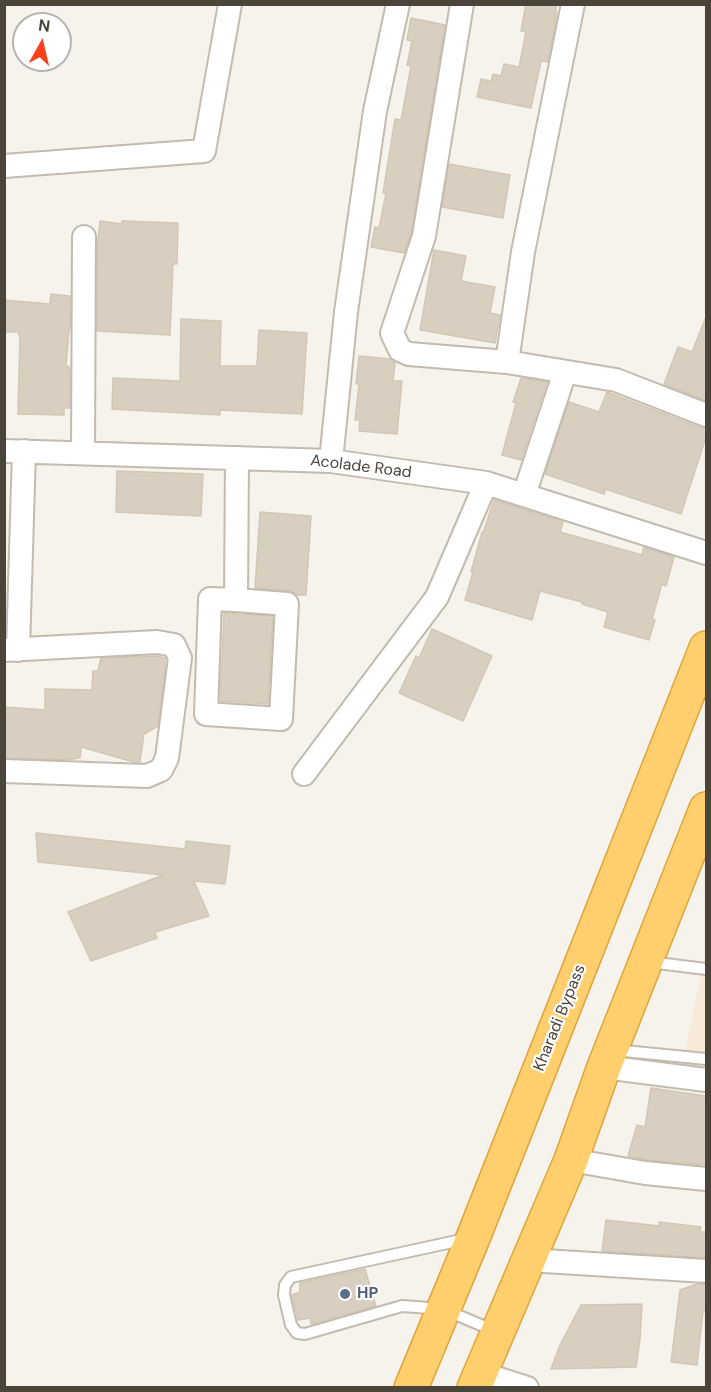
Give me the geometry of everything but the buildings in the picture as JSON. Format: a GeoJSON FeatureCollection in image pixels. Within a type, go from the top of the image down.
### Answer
{"type":"FeatureCollection","features":[{"type":"Feature","properties":{"kind":"highway","name":"Kharadi Bypass"},"geometry":{"type":"LineString","coordinates":[[411,1388],[473,1238],[706,648]]}},
{"type":"Feature","properties":{"kind":"highway"},"geometry":{"type":"LineString","coordinates":[[477,1380],[571,1160],[608,1058],[706,809]]}},
{"type":"Feature","properties":{"kind":"street"},"geometry":{"type":"LineString","coordinates":[[4,166],[204,151],[230,4]]}},
{"type":"Feature","properties":{"kind":"street"},"geometry":{"type":"LineString","coordinates":[[331,461],[346,312],[373,123],[398,4]]}},
{"type":"Feature","properties":{"kind":"street"},"geometry":{"type":"LineString","coordinates":[[462,4],[424,236],[392,333],[400,350],[410,354],[507,362],[615,380],[706,416]]}},
{"type":"Feature","properties":{"kind":"street"},"geometry":{"type":"LineString","coordinates":[[507,362],[524,252],[573,4]]}},
{"type":"Feature","properties":{"kind":"street"},"geometry":{"type":"LineString","coordinates":[[83,453],[84,237]]}},
{"type":"Feature","properties":{"kind":"street"},"geometry":{"type":"LineString","coordinates":[[524,495],[565,372]]}},
{"type":"Feature","properties":{"kind":"street"},"geometry":{"type":"LineString","coordinates":[[4,771],[147,776],[161,770],[167,758],[180,658],[174,645],[157,642],[11,650],[14,451]]}},
{"type":"Feature","properties":{"kind":"street","name":"Acolade Road"},"geometry":{"type":"LineString","coordinates":[[14,451],[331,461],[486,483],[706,553]]}},
{"type":"Feature","properties":{"kind":"street"},"geometry":{"type":"LineString","coordinates":[[236,600],[237,458]]}},
{"type":"Feature","properties":{"kind":"street"},"geometry":{"type":"LineString","coordinates":[[304,774],[437,597],[486,483]]}},
{"type":"Feature","properties":{"kind":"street"},"geometry":{"type":"LineString","coordinates":[[210,599],[236,600],[287,604],[281,719],[206,714],[210,599]]}},
{"type":"Feature","properties":{"kind":"street"},"geometry":{"type":"LineString","coordinates":[[608,1058],[706,1080]]}},
{"type":"Feature","properties":{"kind":"street"},"geometry":{"type":"LineString","coordinates":[[571,1160],[645,1173],[706,1179]]}},
{"type":"Feature","properties":{"kind":"street"},"geometry":{"type":"LineString","coordinates":[[528,1260],[706,1271]]}},
{"type":"Feature","properties":{"kind":"street"},"geometry":{"type":"LineString","coordinates":[[477,1380],[527,1388]]}},
{"type":"Feature","properties":{"kind":"lane"},"geometry":{"type":"LineString","coordinates":[[646,962],[706,969]]}},
{"type":"Feature","properties":{"kind":"lane"},"geometry":{"type":"LineString","coordinates":[[608,1058],[706,1059]]}},
{"type":"Feature","properties":{"kind":"lane"},"geometry":{"type":"LineString","coordinates":[[473,1238],[291,1277],[285,1285],[284,1295],[291,1325],[297,1333],[305,1334],[402,1306],[443,1309],[498,1332]]}},
{"type":"Feature","properties":{"kind":"shaded area"},"geometry":{"type":"Polygon","coordinates":[[[706,956],[706,1070],[682,1067],[706,956]]]}},
{"type":"Feature","properties":{"kind":"place","name":"HP"},"geometry":{"type":"Point","coordinates":[345,1294]}}]}
